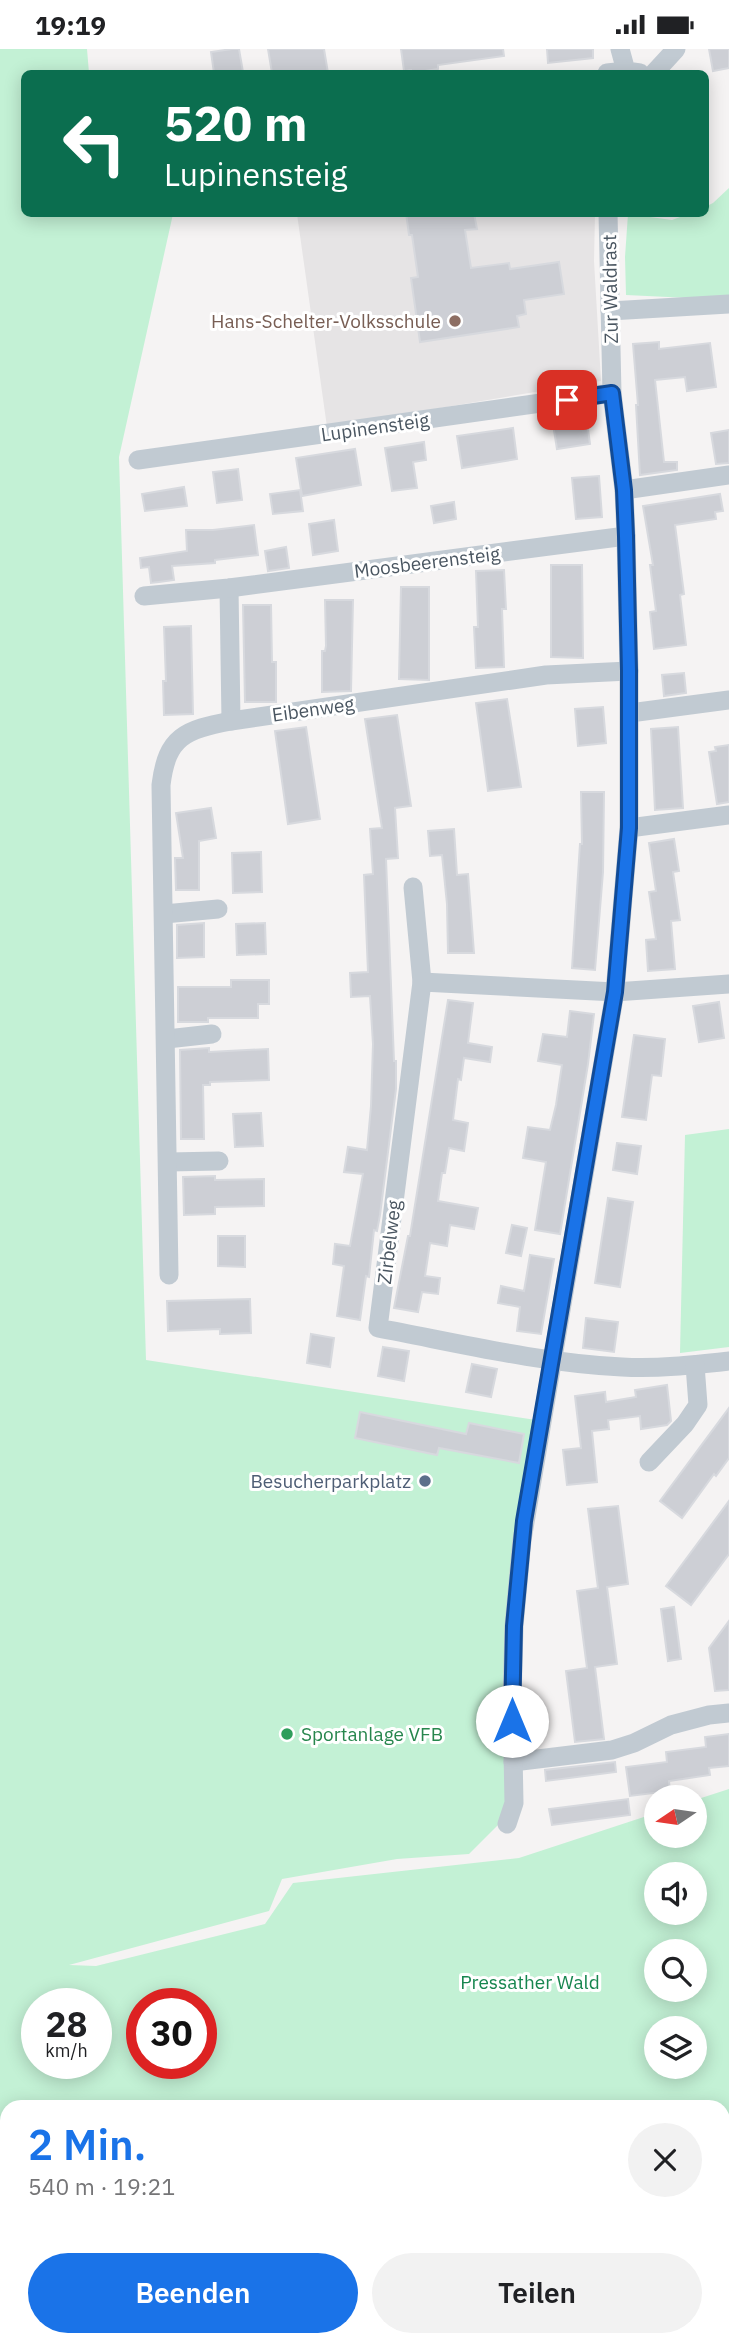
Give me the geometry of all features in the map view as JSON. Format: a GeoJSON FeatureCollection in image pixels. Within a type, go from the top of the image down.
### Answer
{"type":"FeatureCollection","features":[{"type":"Feature","properties":{"kind":"street"},"geometry":{"type":"LineString","coordinates":[[620,49],[624,70]]}},
{"type":"Feature","properties":{"kind":"street"},"geometry":{"type":"LineString","coordinates":[[657,70],[676,49]]}},
{"type":"Feature","properties":{"kind":"street","name":"Zur Waldrast"},"geometry":{"type":"LineString","coordinates":[[507,1824],[514,1803],[512,1701],[519,1564],[551,1359],[615,992],[629,828],[626,536],[624,490],[612,393],[608,217]]}},
{"type":"Feature","properties":{"kind":"street"},"geometry":{"type":"LineString","coordinates":[[610,311],[729,304]]}},
{"type":"Feature","properties":{"kind":"street","name":"Lupinensteig"},"geometry":{"type":"LineString","coordinates":[[138,460],[612,393]]}},
{"type":"Feature","properties":{"kind":"street"},"geometry":{"type":"LineString","coordinates":[[624,490],[729,475]]}},
{"type":"Feature","properties":{"kind":"street","name":"Moosbeerensteig"},"geometry":{"type":"LineString","coordinates":[[144,596],[229,588],[626,536]]}},
{"type":"Feature","properties":{"kind":"street"},"geometry":{"type":"LineString","coordinates":[[229,588],[231,721]]}},
{"type":"Feature","properties":{"kind":"street","name":"Eibenweg"},"geometry":{"type":"LineString","coordinates":[[169,1275],[161,785],[164,760],[176,741],[206,726],[231,721],[546,675],[629,671]]}},
{"type":"Feature","properties":{"kind":"street"},"geometry":{"type":"LineString","coordinates":[[629,713],[729,700]]}},
{"type":"Feature","properties":{"kind":"street"},"geometry":{"type":"LineString","coordinates":[[629,828],[729,815]]}},
{"type":"Feature","properties":{"kind":"street","name":"Zirbelweg"},"geometry":{"type":"LineString","coordinates":[[413,887],[422,982],[378,1328],[551,1359]]}},
{"type":"Feature","properties":{"kind":"street"},"geometry":{"type":"LineString","coordinates":[[163,913],[218,909]]}},
{"type":"Feature","properties":{"kind":"street"},"geometry":{"type":"LineString","coordinates":[[422,982],[615,992],[729,984]]}},
{"type":"Feature","properties":{"kind":"street"},"geometry":{"type":"LineString","coordinates":[[166,1039],[212,1034]]}},
{"type":"Feature","properties":{"kind":"street"},"geometry":{"type":"LineString","coordinates":[[168,1162],[219,1161]]}},
{"type":"Feature","properties":{"kind":"street"},"geometry":{"type":"LineString","coordinates":[[551,1359],[621,1367],[695,1365],[729,1361]]}},
{"type":"Feature","properties":{"kind":"street"},"geometry":{"type":"LineString","coordinates":[[649,1462],[685,1424],[698,1405],[695,1365]]}},
{"type":"Feature","properties":{"kind":"street"},"geometry":{"type":"LineString","coordinates":[[513,1762],[612,1750],[634,1743],[671,1725],[729,1713]]}},
{"type":"Feature","properties":{"kind":"shaded area","name":"Hans-Schelter-Volksschule"},"geometry":{"type":"Polygon","coordinates":[[[297,217],[595,217],[594,261],[601,381],[327,427],[297,217]]]}},
{"type":"Feature","properties":{"kind":"green space","name":"Pressather Wald"},"geometry":{"type":"Polygon","coordinates":[[[0,49],[87,49],[89,70],[21,70],[21,217],[172,217],[119,457],[146,1360],[536,1420],[504,1819],[469,1854],[397,1859],[282,1879],[269,1911],[69,1965],[96,1966],[265,1924],[293,1883],[519,1858],[644,1817],[644,1848],[707,1848],[707,1796],[729,1789],[729,2100],[0,2100],[0,49]]]}},
{"type":"Feature","properties":{"kind":"green space"},"geometry":{"type":"Polygon","coordinates":[[[729,188],[729,295],[689,298],[626,295],[628,217],[672,220],[680,217],[709,217],[709,205],[729,188]]]}},
{"type":"Feature","properties":{"kind":"green space"},"geometry":{"type":"Polygon","coordinates":[[[729,1129],[729,1347],[680,1353],[685,1135],[729,1129]]]}},
{"type":"Feature","properties":{"kind":"building"},"geometry":{"type":"Polygon","coordinates":[[[239,49],[243,70],[214,70],[211,52],[239,49]]]}},
{"type":"Feature","properties":{"kind":"building"},"geometry":{"type":"Polygon","coordinates":[[[268,49],[324,49],[328,70],[272,70],[268,49]]]}},
{"type":"Feature","properties":{"kind":"building"},"geometry":{"type":"Polygon","coordinates":[[[401,49],[503,49],[504,56],[438,65],[438,69],[432,70],[404,70],[401,49]]]}},
{"type":"Feature","properties":{"kind":"building"},"geometry":{"type":"Polygon","coordinates":[[[547,49],[593,49],[593,58],[548,63],[547,49]]]}},
{"type":"Feature","properties":{"kind":"building"},"geometry":{"type":"Polygon","coordinates":[[[709,49],[729,49],[729,68],[713,71],[709,49]]]}},
{"type":"Feature","properties":{"kind":"building"},"geometry":{"type":"Polygon","coordinates":[[[407,217],[475,217],[477,229],[465,230],[471,268],[509,263],[510,269],[559,262],[564,294],[524,300],[526,314],[517,316],[519,327],[420,342],[411,278],[418,277],[412,235],[409,235],[407,217]]]}},
{"type":"Feature","properties":{"kind":"building"},"geometry":{"type":"Polygon","coordinates":[[[659,342],[659,349],[710,343],[716,387],[687,391],[685,377],[655,380],[664,462],[677,462],[677,470],[640,475],[633,344],[659,342]]]}},
{"type":"Feature","properties":{"kind":"building"},"geometry":{"type":"Polygon","coordinates":[[[586,414],[590,444],[557,449],[552,418],[586,414]]]}},
{"type":"Feature","properties":{"kind":"building"},"geometry":{"type":"Polygon","coordinates":[[[513,428],[517,459],[462,468],[457,436],[513,428]]]}},
{"type":"Feature","properties":{"kind":"building"},"geometry":{"type":"Polygon","coordinates":[[[729,430],[729,463],[716,464],[711,433],[729,430]]]}},
{"type":"Feature","properties":{"kind":"building"},"geometry":{"type":"Polygon","coordinates":[[[424,442],[426,460],[413,462],[417,488],[392,491],[385,448],[424,442]]]}},
{"type":"Feature","properties":{"kind":"building"},"geometry":{"type":"Polygon","coordinates":[[[355,449],[361,485],[302,496],[296,458],[355,449]]]}},
{"type":"Feature","properties":{"kind":"building"},"geometry":{"type":"Polygon","coordinates":[[[238,469],[242,500],[217,503],[213,472],[238,469]]]}},
{"type":"Feature","properties":{"kind":"building"},"geometry":{"type":"Polygon","coordinates":[[[599,476],[602,517],[576,519],[572,478],[599,476]]]}},
{"type":"Feature","properties":{"kind":"building"},"geometry":{"type":"Polygon","coordinates":[[[184,487],[187,506],[145,511],[142,494],[184,487]]]}},
{"type":"Feature","properties":{"kind":"building"},"geometry":{"type":"Polygon","coordinates":[[[300,490],[303,511],[273,514],[270,494],[300,490]]]}},
{"type":"Feature","properties":{"kind":"building"},"geometry":{"type":"Polygon","coordinates":[[[720,494],[723,511],[715,512],[716,519],[675,525],[684,594],[680,595],[686,645],[654,649],[650,612],[656,611],[650,565],[653,565],[643,506],[720,494]]]}},
{"type":"Feature","properties":{"kind":"building"},"geometry":{"type":"Polygon","coordinates":[[[454,502],[456,519],[434,523],[431,506],[454,502]]]}},
{"type":"Feature","properties":{"kind":"building"},"geometry":{"type":"Polygon","coordinates":[[[334,520],[338,551],[313,555],[309,524],[334,520]]]}},
{"type":"Feature","properties":{"kind":"building"},"geometry":{"type":"Polygon","coordinates":[[[254,525],[258,555],[215,560],[215,563],[172,566],[174,580],[151,583],[149,567],[141,568],[140,558],[187,551],[186,530],[254,525]]]}},
{"type":"Feature","properties":{"kind":"building"},"geometry":{"type":"Polygon","coordinates":[[[286,547],[289,568],[268,571],[265,551],[286,547]]]}},
{"type":"Feature","properties":{"kind":"building"},"geometry":{"type":"Polygon","coordinates":[[[551,565],[582,565],[583,658],[551,657],[551,565]]]}},
{"type":"Feature","properties":{"kind":"building"},"geometry":{"type":"Polygon","coordinates":[[[504,570],[504,667],[476,668],[476,571],[504,570]]]}},
{"type":"Feature","properties":{"kind":"building"},"geometry":{"type":"Polygon","coordinates":[[[401,587],[429,587],[429,680],[399,679],[401,587]]]}},
{"type":"Feature","properties":{"kind":"building"},"geometry":{"type":"Polygon","coordinates":[[[325,600],[353,600],[351,691],[322,692],[322,651],[325,651],[326,646],[325,600]]]}},
{"type":"Feature","properties":{"kind":"building"},"geometry":{"type":"Polygon","coordinates":[[[243,605],[271,605],[276,702],[245,702],[243,605]]]}},
{"type":"Feature","properties":{"kind":"building"},"geometry":{"type":"Polygon","coordinates":[[[191,626],[193,714],[164,715],[164,627],[191,626]]]}},
{"type":"Feature","properties":{"kind":"building"},"geometry":{"type":"Polygon","coordinates":[[[684,673],[686,693],[664,696],[662,675],[684,673]]]}},
{"type":"Feature","properties":{"kind":"building"},"geometry":{"type":"Polygon","coordinates":[[[507,699],[521,787],[488,791],[476,703],[507,699]]]}},
{"type":"Feature","properties":{"kind":"building"},"geometry":{"type":"Polygon","coordinates":[[[603,707],[606,743],[578,746],[575,709],[603,707]]]}},
{"type":"Feature","properties":{"kind":"building"},"geometry":{"type":"Polygon","coordinates":[[[397,715],[411,806],[395,808],[398,858],[386,859],[396,1089],[380,1215],[377,1231],[374,1230],[369,1277],[366,1276],[360,1320],[337,1316],[344,1266],[333,1264],[335,1244],[350,1246],[363,1174],[344,1172],[348,1147],[367,1150],[371,1106],[373,1044],[370,996],[351,997],[350,973],[368,972],[364,875],[373,874],[370,829],[382,828],[365,719],[397,715]]]}},
{"type":"Feature","properties":{"kind":"building"},"geometry":{"type":"Polygon","coordinates":[[[306,727],[320,819],[288,824],[275,731],[306,727]]]}},
{"type":"Feature","properties":{"kind":"building"},"geometry":{"type":"Polygon","coordinates":[[[678,727],[683,808],[655,810],[651,729],[678,727]]]}},
{"type":"Feature","properties":{"kind":"building"},"geometry":{"type":"Polygon","coordinates":[[[729,745],[729,802],[717,804],[709,752],[716,751],[715,747],[729,745]]]}},
{"type":"Feature","properties":{"kind":"building"},"geometry":{"type":"Polygon","coordinates":[[[581,792],[604,792],[603,872],[595,970],[572,968],[582,844],[581,792]]]}},
{"type":"Feature","properties":{"kind":"building"},"geometry":{"type":"Polygon","coordinates":[[[211,808],[216,838],[199,841],[199,890],[176,890],[175,858],[183,858],[176,813],[211,808]]]}},
{"type":"Feature","properties":{"kind":"building"},"geometry":{"type":"Polygon","coordinates":[[[454,829],[457,875],[468,874],[474,953],[448,953],[442,855],[430,856],[428,831],[454,829]]]}},
{"type":"Feature","properties":{"kind":"building"},"geometry":{"type":"Polygon","coordinates":[[[674,839],[679,871],[673,872],[680,920],[671,921],[675,969],[648,971],[646,940],[656,939],[649,892],[656,891],[649,843],[674,839]]]}},
{"type":"Feature","properties":{"kind":"building"},"geometry":{"type":"Polygon","coordinates":[[[261,852],[262,892],[233,893],[232,853],[261,852]]]}},
{"type":"Feature","properties":{"kind":"building"},"geometry":{"type":"Polygon","coordinates":[[[204,923],[204,957],[177,958],[177,925],[204,923]]]}},
{"type":"Feature","properties":{"kind":"building"},"geometry":{"type":"Polygon","coordinates":[[[265,923],[266,954],[237,955],[236,924],[265,923]]]}},
{"type":"Feature","properties":{"kind":"building"},"geometry":{"type":"Polygon","coordinates":[[[231,980],[269,980],[269,1004],[258,1004],[258,1018],[208,1018],[208,1022],[178,1022],[178,987],[231,987],[231,980]]]}},
{"type":"Feature","properties":{"kind":"building"},"geometry":{"type":"Polygon","coordinates":[[[448,1000],[473,1003],[468,1043],[492,1047],[490,1062],[464,1058],[461,1080],[458,1079],[453,1120],[468,1123],[464,1151],[449,1148],[438,1201],[478,1208],[474,1229],[450,1225],[447,1246],[430,1243],[425,1276],[440,1278],[438,1294],[422,1292],[418,1312],[394,1308],[410,1236],[448,1000]]]}},
{"type":"Feature","properties":{"kind":"building"},"geometry":{"type":"Polygon","coordinates":[[[719,1002],[724,1038],[699,1042],[693,1006],[719,1002]]]}},
{"type":"Feature","properties":{"kind":"building"},"geometry":{"type":"Polygon","coordinates":[[[570,1011],[594,1014],[560,1234],[535,1230],[546,1162],[523,1158],[528,1127],[550,1130],[556,1105],[562,1065],[538,1061],[543,1034],[567,1037],[570,1011]]]}},
{"type":"Feature","properties":{"kind":"building"},"geometry":{"type":"Polygon","coordinates":[[[634,1035],[665,1039],[661,1076],[652,1075],[646,1120],[622,1117],[634,1035]]]}},
{"type":"Feature","properties":{"kind":"building"},"geometry":{"type":"Polygon","coordinates":[[[209,1048],[209,1052],[268,1049],[269,1080],[210,1082],[210,1085],[203,1085],[204,1139],[181,1139],[180,1050],[209,1048]]]}},
{"type":"Feature","properties":{"kind":"building"},"geometry":{"type":"Polygon","coordinates":[[[261,1113],[263,1146],[235,1147],[233,1114],[261,1113]]]}},
{"type":"Feature","properties":{"kind":"building"},"geometry":{"type":"Polygon","coordinates":[[[617,1143],[641,1146],[637,1174],[613,1170],[617,1143]]]}},
{"type":"Feature","properties":{"kind":"building"},"geometry":{"type":"Polygon","coordinates":[[[215,1176],[215,1180],[264,1179],[264,1206],[215,1207],[215,1214],[184,1215],[183,1177],[215,1176]]]}},
{"type":"Feature","properties":{"kind":"building"},"geometry":{"type":"Polygon","coordinates":[[[608,1198],[633,1202],[620,1287],[595,1283],[608,1198]]]}},
{"type":"Feature","properties":{"kind":"building"},"geometry":{"type":"Polygon","coordinates":[[[512,1225],[527,1228],[521,1256],[506,1253],[512,1225]]]}},
{"type":"Feature","properties":{"kind":"building"},"geometry":{"type":"Polygon","coordinates":[[[218,1236],[245,1236],[245,1267],[218,1266],[218,1236]]]}},
{"type":"Feature","properties":{"kind":"building"},"geometry":{"type":"Polygon","coordinates":[[[530,1255],[554,1259],[541,1334],[517,1331],[520,1307],[498,1303],[501,1286],[524,1291],[530,1255]]]}},
{"type":"Feature","properties":{"kind":"building"},"geometry":{"type":"Polygon","coordinates":[[[250,1299],[251,1333],[220,1334],[220,1329],[168,1331],[167,1301],[250,1299]]]}},
{"type":"Feature","properties":{"kind":"building"},"geometry":{"type":"Polygon","coordinates":[[[586,1318],[618,1322],[614,1352],[583,1348],[586,1318]]]}},
{"type":"Feature","properties":{"kind":"building"},"geometry":{"type":"Polygon","coordinates":[[[311,1334],[334,1338],[330,1367],[307,1363],[311,1334]]]}},
{"type":"Feature","properties":{"kind":"building"},"geometry":{"type":"Polygon","coordinates":[[[383,1347],[409,1351],[404,1381],[378,1376],[383,1347]]]}},
{"type":"Feature","properties":{"kind":"building"},"geometry":{"type":"Polygon","coordinates":[[[472,1364],[497,1369],[491,1397],[466,1392],[472,1364]]]}},
{"type":"Feature","properties":{"kind":"building"},"geometry":{"type":"Polygon","coordinates":[[[667,1385],[671,1421],[667,1425],[641,1429],[640,1416],[608,1420],[609,1429],[592,1431],[597,1482],[567,1485],[563,1450],[581,1448],[575,1396],[605,1392],[606,1402],[636,1397],[635,1390],[667,1385]]]}},
{"type":"Feature","properties":{"kind":"building"},"geometry":{"type":"Polygon","coordinates":[[[729,1408],[729,1458],[682,1518],[660,1501],[729,1408]]]}},
{"type":"Feature","properties":{"kind":"building"},"geometry":{"type":"Polygon","coordinates":[[[360,1412],[466,1434],[469,1423],[524,1434],[519,1463],[439,1448],[437,1455],[355,1438],[360,1412]]]}},
{"type":"Feature","properties":{"kind":"building"},"geometry":{"type":"Polygon","coordinates":[[[729,1501],[729,1554],[691,1605],[666,1586],[729,1501]]]}},
{"type":"Feature","properties":{"kind":"building"},"geometry":{"type":"Polygon","coordinates":[[[618,1506],[628,1584],[607,1587],[617,1664],[595,1667],[604,1739],[575,1742],[566,1671],[587,1668],[577,1591],[598,1588],[588,1509],[618,1506]]]}},
{"type":"Feature","properties":{"kind":"building"},"geometry":{"type":"Polygon","coordinates":[[[674,1607],[681,1659],[668,1661],[661,1609],[674,1607]]]}},
{"type":"Feature","properties":{"kind":"building"},"geometry":{"type":"Polygon","coordinates":[[[729,1621],[729,1690],[715,1691],[709,1648],[729,1621]]]}},
{"type":"Feature","properties":{"kind":"building"},"geometry":{"type":"Polygon","coordinates":[[[729,1734],[729,1766],[709,1768],[710,1775],[669,1781],[669,1785],[644,1785],[644,1794],[630,1796],[626,1767],[667,1762],[666,1752],[706,1747],[705,1737],[729,1734]]]}},
{"type":"Feature","properties":{"kind":"building"},"geometry":{"type":"Polygon","coordinates":[[[615,1762],[616,1772],[546,1781],[545,1770],[615,1762]]]}},
{"type":"Feature","properties":{"kind":"building"},"geometry":{"type":"Polygon","coordinates":[[[628,1799],[630,1815],[552,1825],[549,1809],[628,1799]]]}},
{"type":"Feature","properties":{"kind":"place","name":"Hans-Schelter-Volksschule"},"geometry":{"type":"Point","coordinates":[455,321]}},
{"type":"Feature","properties":{"kind":"place","name":"Besucherparkplatz"},"geometry":{"type":"Point","coordinates":[425,1481]}},
{"type":"Feature","properties":{"kind":"place","name":"Sportanlage VFB"},"geometry":{"type":"Point","coordinates":[287,1734]}},
{"type":"Feature","properties":{"kind":"route"},"geometry":{"type":"LineString","coordinates":[[512,1721],[514,1626],[524,1521],[615,992],[629,828],[626,536],[624,490],[612,393],[567,400]]}}]}
